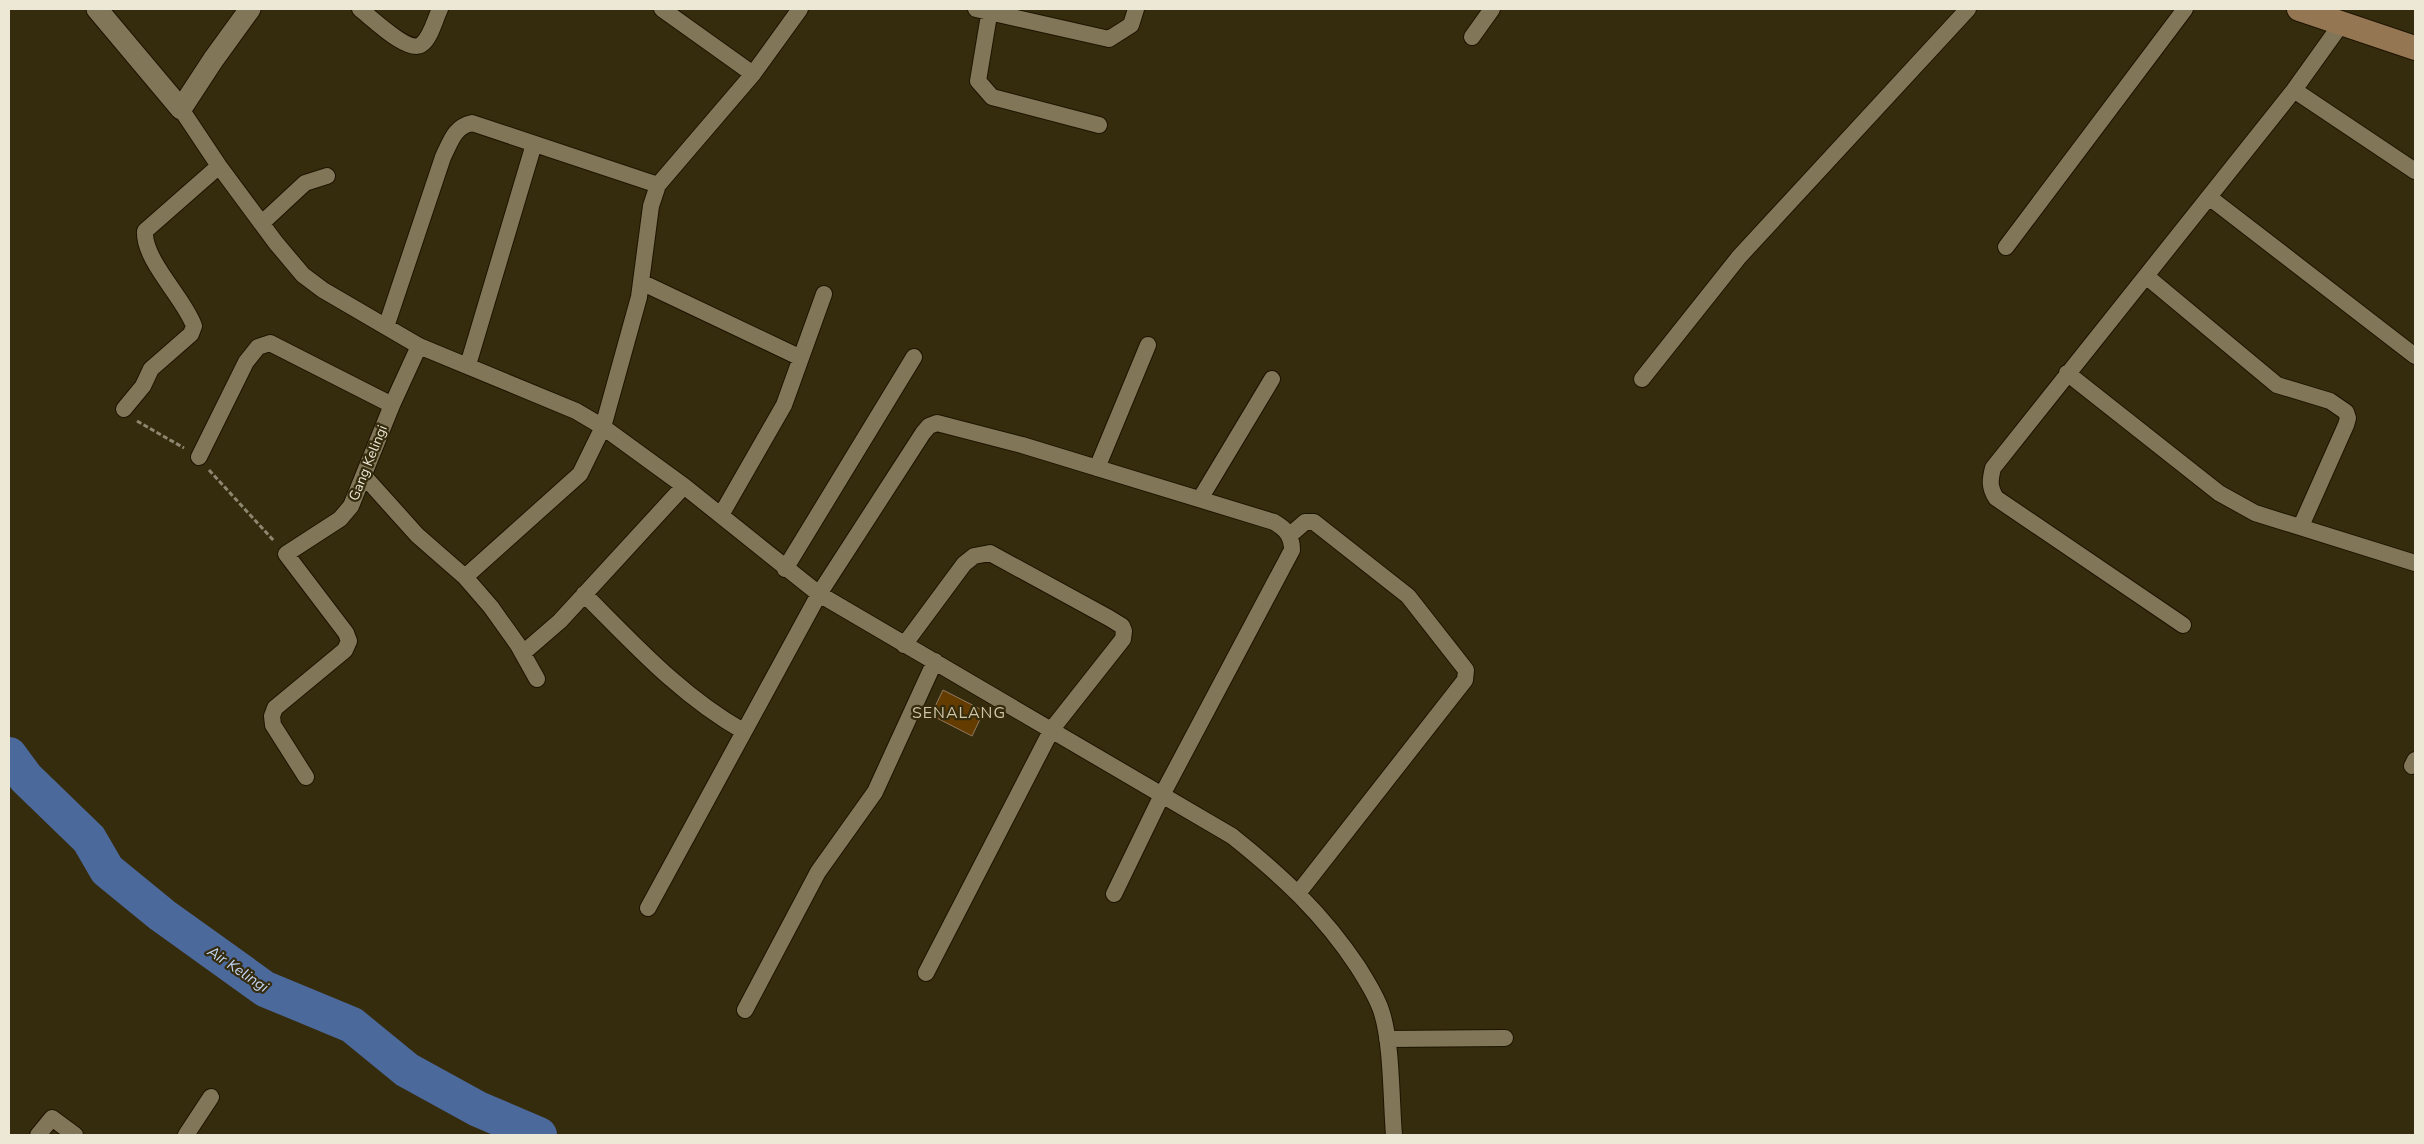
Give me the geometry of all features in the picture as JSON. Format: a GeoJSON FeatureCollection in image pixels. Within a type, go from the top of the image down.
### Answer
{"type":"FeatureCollection","features":[{"type":"Feature","properties":{"kind":"main road"},"geometry":{"type":"LineString","coordinates":[[2299,9],[2415,48]]}},
{"type":"Feature","properties":{"kind":"street"},"geometry":{"type":"LineString","coordinates":[[97,9],[182,110],[219,166],[303,275],[323,290],[419,346],[576,411],[604,428],[684,486],[819,594],[1232,836],[1299,892],[1343,945],[1369,984],[1381,1011],[1387,1039],[1394,1135]]}},
{"type":"Feature","properties":{"kind":"street"},"geometry":{"type":"LineString","coordinates":[[182,110],[212,60],[250,9]]}},
{"type":"Feature","properties":{"kind":"street"},"geometry":{"type":"LineString","coordinates":[[360,9],[405,44],[417,47],[423,44],[440,9]]}},
{"type":"Feature","properties":{"kind":"street"},"geometry":{"type":"LineString","coordinates":[[662,9],[753,74]]}},
{"type":"Feature","properties":{"kind":"street"},"geometry":{"type":"LineString","coordinates":[[465,578],[580,474],[604,428],[640,296],[651,206],[658,185],[753,74],[800,9]]}},
{"type":"Feature","properties":{"kind":"street"},"geometry":{"type":"LineString","coordinates":[[1099,125],[992,97],[984,90],[978,82],[985,10],[1109,39],[1131,25],[1136,9]]}},
{"type":"Feature","properties":{"kind":"street"},"geometry":{"type":"LineString","coordinates":[[1472,37],[1492,9]]}},
{"type":"Feature","properties":{"kind":"street"},"geometry":{"type":"LineString","coordinates":[[1642,379],[1739,257],[1968,9]]}},
{"type":"Feature","properties":{"kind":"street"},"geometry":{"type":"LineString","coordinates":[[2006,247],[2185,9]]}},
{"type":"Feature","properties":{"kind":"street"},"geometry":{"type":"LineString","coordinates":[[2183,625],[1996,498],[1990,489],[1993,468],[2294,90],[2342,23]]}},
{"type":"Feature","properties":{"kind":"street"},"geometry":{"type":"LineString","coordinates":[[2294,90],[2415,171]]}},
{"type":"Feature","properties":{"kind":"street"},"geometry":{"type":"LineString","coordinates":[[386,327],[443,157],[455,130],[463,125],[472,123],[658,185]]}},
{"type":"Feature","properties":{"kind":"street"},"geometry":{"type":"LineString","coordinates":[[468,365],[534,144]]}},
{"type":"Feature","properties":{"kind":"street"},"geometry":{"type":"LineString","coordinates":[[124,409],[143,386],[151,369],[191,334],[194,326],[155,260],[145,238],[145,231],[219,166]]}},
{"type":"Feature","properties":{"kind":"street"},"geometry":{"type":"LineString","coordinates":[[262,223],[305,184],[327,176]]}},
{"type":"Feature","properties":{"kind":"street"},"geometry":{"type":"LineString","coordinates":[[2209,196],[2415,356]]}},
{"type":"Feature","properties":{"kind":"street"},"geometry":{"type":"LineString","coordinates":[[2146,276],[2277,385],[2330,401],[2346,412],[2348,418],[2346,425],[2301,526]]}},
{"type":"Feature","properties":{"kind":"street"},"geometry":{"type":"LineString","coordinates":[[641,282],[801,358]]}},
{"type":"Feature","properties":{"kind":"street"},"geometry":{"type":"LineString","coordinates":[[721,515],[780,415],[824,294]]}},
{"type":"Feature","properties":{"kind":"street"},"geometry":{"type":"LineString","coordinates":[[199,456],[246,362],[258,347],[270,343],[392,405]]}},
{"type":"Feature","properties":{"kind":"street"},"geometry":{"type":"LineString","coordinates":[[1097,468],[1148,345]]}},
{"type":"Feature","properties":{"kind":"street","name":"Gang Kelingi"},"geometry":{"type":"LineString","coordinates":[[286,554],[340,519],[351,506],[392,405],[419,346]]}},
{"type":"Feature","properties":{"kind":"street"},"geometry":{"type":"LineString","coordinates":[[785,568],[914,357]]}},
{"type":"Feature","properties":{"kind":"street"},"geometry":{"type":"LineString","coordinates":[[2067,373],[2218,493],[2255,513],[2415,563]]}},
{"type":"Feature","properties":{"kind":"street"},"geometry":{"type":"LineString","coordinates":[[1200,499],[1272,379]]}},
{"type":"Feature","properties":{"kind":"street"},"geometry":{"type":"LineString","coordinates":[[648,908],[819,594],[922,433],[930,426],[945,424],[1274,522],[1284,527],[1289,536],[1292,550],[1162,795],[1114,894]]}},
{"type":"Feature","properties":{"kind":"street"},"geometry":{"type":"LineString","coordinates":[[364,476],[417,535],[465,578],[491,607],[523,653],[537,679]]}},
{"type":"Feature","properties":{"kind":"street"},"geometry":{"type":"LineString","coordinates":[[523,653],[560,620],[684,486]]}},
{"type":"Feature","properties":{"kind":"street"},"geometry":{"type":"LineString","coordinates":[[1289,536],[1305,522],[1314,522],[1408,596],[1466,670],[1465,680],[1299,892]]}},
{"type":"Feature","properties":{"kind":"street"},"geometry":{"type":"LineString","coordinates":[[904,645],[964,564],[974,556],[990,553],[1109,618],[1122,626],[1124,631],[1122,639],[1052,729],[926,973]]}},
{"type":"Feature","properties":{"kind":"street"},"geometry":{"type":"LineString","coordinates":[[286,554],[346,633],[349,642],[345,650],[275,708],[272,716],[273,725],[306,777]]}},
{"type":"Feature","properties":{"kind":"street"},"geometry":{"type":"LineString","coordinates":[[584,594],[671,681],[715,715],[743,731]]}},
{"type":"Feature","properties":{"kind":"street"},"geometry":{"type":"LineString","coordinates":[[745,1010],[818,872],[875,792],[935,661]]}},
{"type":"Feature","properties":{"kind":"street"},"geometry":{"type":"LineString","coordinates":[[1387,1039],[1505,1038]]}},
{"type":"Feature","properties":{"kind":"street"},"geometry":{"type":"LineString","coordinates":[[186,1135],[211,1097]]}},
{"type":"Feature","properties":{"kind":"street"},"geometry":{"type":"LineString","coordinates":[[38,1135],[52,1118],[74,1135]]}},
{"type":"Feature","properties":{"kind":"path"},"geometry":{"type":"LineString","coordinates":[[124,409],[126,414],[199,456],[286,554]]}},
{"type":"Feature","properties":{"kind":"building"},"geometry":{"type":"Polygon","coordinates":[[[943,690],[984,711],[972,736],[931,715],[943,690]]]}},
{"type":"Feature","properties":{"kind":"waterway","name":"Air Kelingi"},"geometry":{"type":"LineString","coordinates":[[9,755],[26,778],[89,839],[107,870],[162,915],[265,989],[352,1025],[407,1070],[478,1109],[539,1135]]}},
{"type":"Feature","properties":{"kind":"district","name":"SENALANG"},"geometry":{"type":"Point","coordinates":[959,713]}}]}
